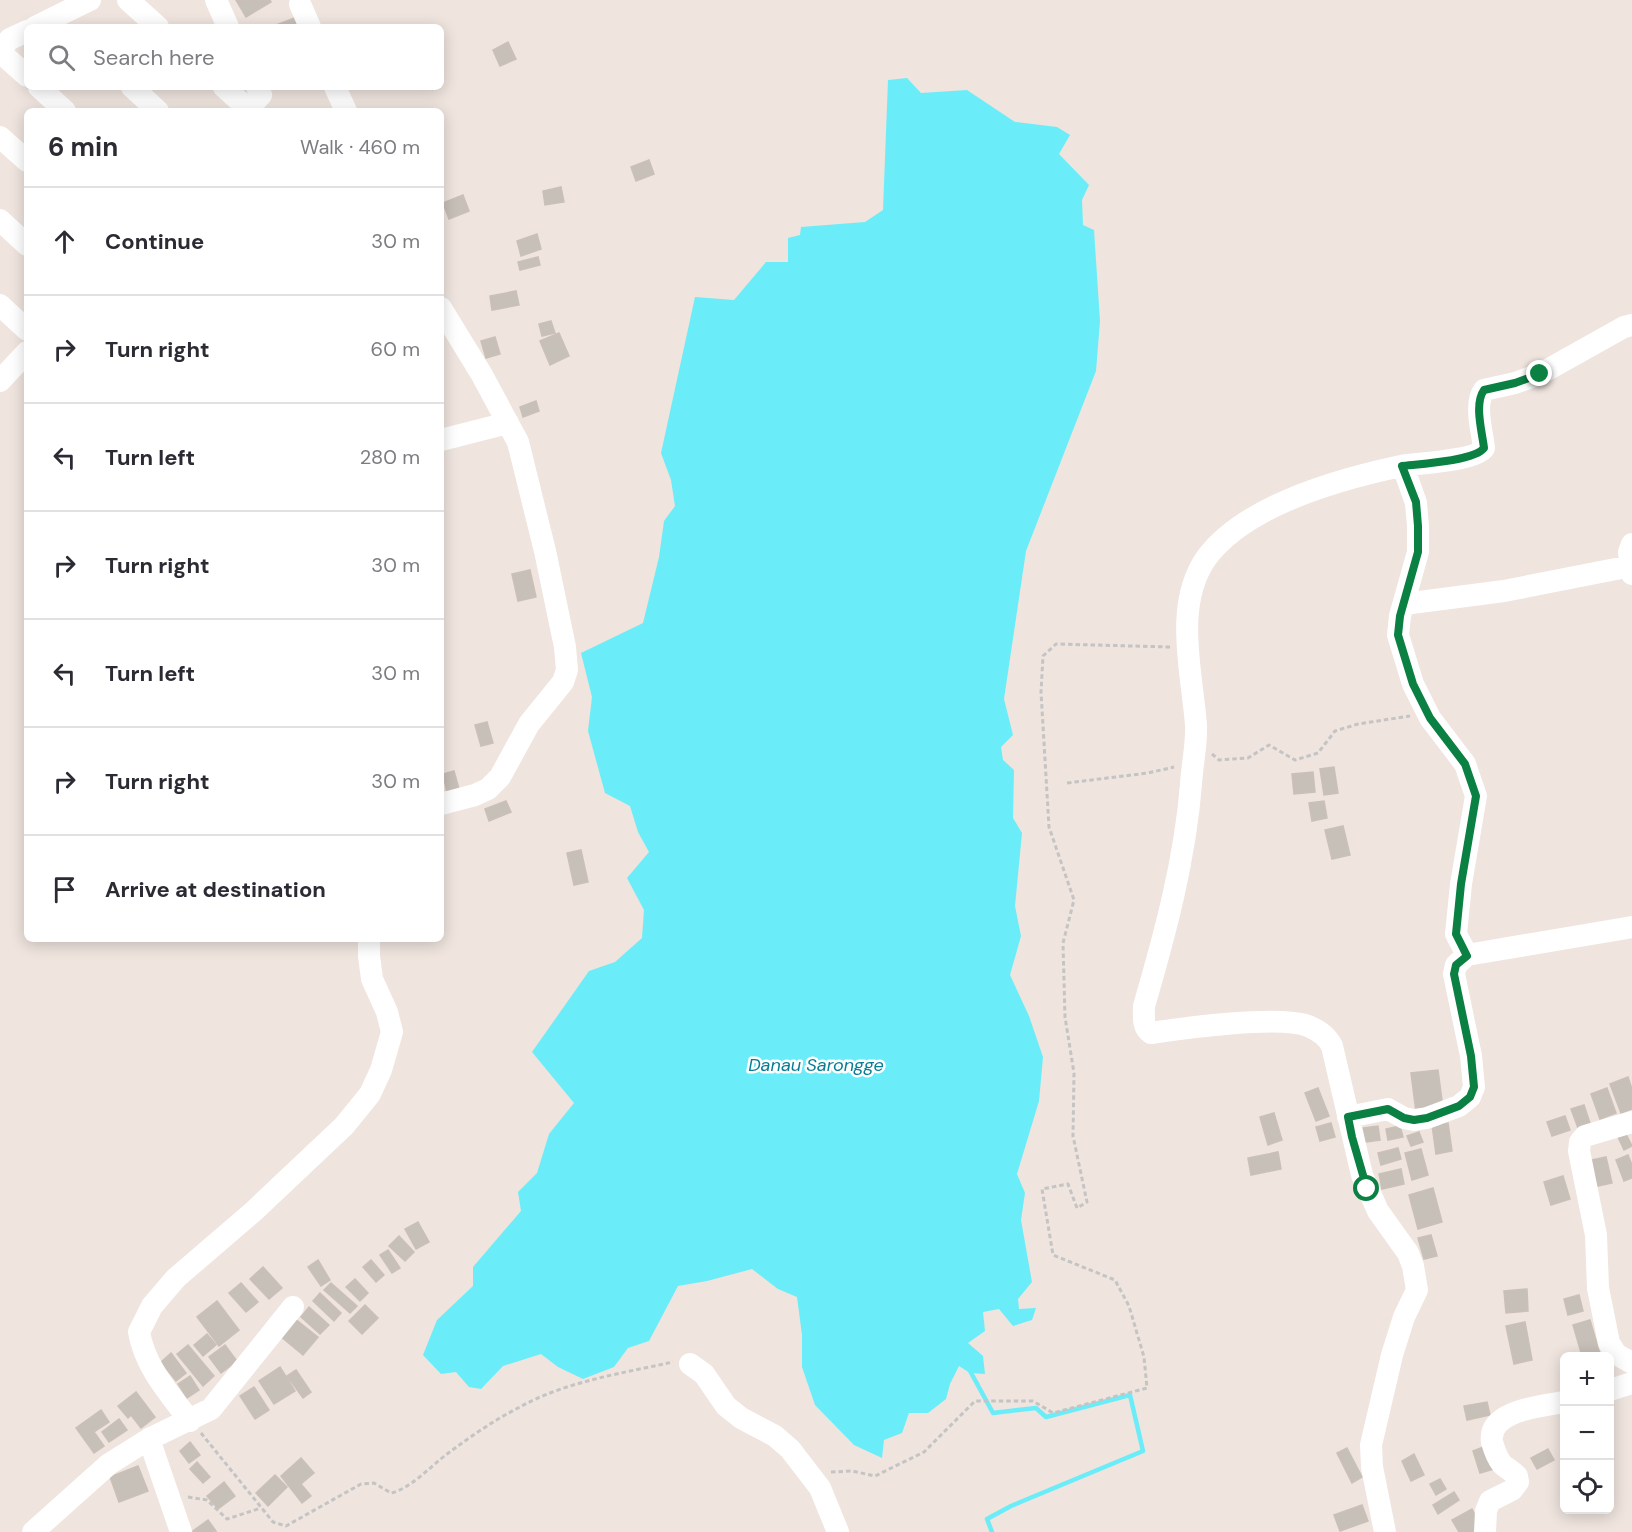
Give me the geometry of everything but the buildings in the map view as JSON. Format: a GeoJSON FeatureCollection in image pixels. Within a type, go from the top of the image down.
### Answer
{"type":"FeatureCollection","features":[{"type":"Feature","properties":{"kind":"street"},"geometry":{"type":"LineString","coordinates":[[52,24],[90,0]]}},
{"type":"Feature","properties":{"kind":"street"},"geometry":{"type":"LineString","coordinates":[[128,0],[155,24]]}},
{"type":"Feature","properties":{"kind":"street"},"geometry":{"type":"LineString","coordinates":[[216,0],[227,24]]}},
{"type":"Feature","properties":{"kind":"street"},"geometry":{"type":"LineString","coordinates":[[304,1],[309,24]]}},
{"type":"Feature","properties":{"kind":"street"},"geometry":{"type":"LineString","coordinates":[[24,32],[10,39],[0,51],[24,73]]}},
{"type":"Feature","properties":{"kind":"street"},"geometry":{"type":"LineString","coordinates":[[42,90],[62,108]]}},
{"type":"Feature","properties":{"kind":"street"},"geometry":{"type":"LineString","coordinates":[[135,90],[155,108]]}},
{"type":"Feature","properties":{"kind":"street"},"geometry":{"type":"LineString","coordinates":[[227,90],[245,108]]}},
{"type":"Feature","properties":{"kind":"street"},"geometry":{"type":"LineString","coordinates":[[249,108],[261,95],[258,90]]}},
{"type":"Feature","properties":{"kind":"street"},"geometry":{"type":"LineString","coordinates":[[336,90],[345,108]]}},
{"type":"Feature","properties":{"kind":"street"},"geometry":{"type":"LineString","coordinates":[[0,136],[24,158]]}},
{"type":"Feature","properties":{"kind":"street"},"geometry":{"type":"LineString","coordinates":[[0,220],[24,242]]}},
{"type":"Feature","properties":{"kind":"street"},"geometry":{"type":"LineString","coordinates":[[0,305],[24,327]]}},
{"type":"Feature","properties":{"kind":"street"},"geometry":{"type":"LineString","coordinates":[[444,313],[518,442],[545,552],[565,647],[567,669],[563,682],[529,724],[500,777],[488,789],[444,803]]}},
{"type":"Feature","properties":{"kind":"street"},"geometry":{"type":"LineString","coordinates":[[1385,1532],[1376,1488],[1371,1445],[1392,1355],[1404,1317],[1417,1290],[1408,1253],[1378,1211],[1367,1189],[1332,1046],[1322,1034],[1306,1025],[1273,1022],[1203,1026],[1151,1033],[1146,1030],[1144,1021],[1144,1006],[1181,862],[1190,808],[1196,728],[1188,647],[1189,605],[1192,588],[1206,558],[1218,544],[1257,514],[1304,493],[1402,466],[1444,461],[1479,453],[1484,448],[1480,405],[1481,393],[1484,390],[1540,374],[1624,327],[1632,325]]}},
{"type":"Feature","properties":{"kind":"street"},"geometry":{"type":"LineString","coordinates":[[0,381],[24,355]]}},
{"type":"Feature","properties":{"kind":"street"},"geometry":{"type":"LineString","coordinates":[[444,439],[508,423]]}},
{"type":"Feature","properties":{"kind":"street"},"geometry":{"type":"LineString","coordinates":[[1402,466],[1413,490],[1418,526],[1418,552],[1398,635],[1413,684],[1430,718],[1465,764],[1476,796],[1461,884],[1456,934],[1467,956]]}},
{"type":"Feature","properties":{"kind":"street"},"geometry":{"type":"LineString","coordinates":[[1404,604],[1504,591],[1632,561]]}},
{"type":"Feature","properties":{"kind":"street"},"geometry":{"type":"LineString","coordinates":[[1348,1117],[1388,1109],[1404,1118],[1414,1120],[1427,1118],[1459,1106],[1470,1097],[1474,1087],[1471,1056],[1454,974],[1456,965],[1467,956],[1632,927]]}},
{"type":"Feature","properties":{"kind":"street"},"geometry":{"type":"LineString","coordinates":[[190,1421],[154,1372],[139,1332],[153,1306],[176,1278],[254,1211],[344,1126],[370,1094],[381,1070],[392,1032],[387,1012],[372,979],[369,942]]}},
{"type":"Feature","properties":{"kind":"street"},"geometry":{"type":"LineString","coordinates":[[1632,1122],[1585,1136],[1580,1142],[1579,1151],[1596,1235],[1598,1288],[1609,1342],[1616,1354],[1632,1364]]}},
{"type":"Feature","properties":{"kind":"street"},"geometry":{"type":"LineString","coordinates":[[33,1532],[92,1477],[123,1454],[211,1409],[293,1307]]}},
{"type":"Feature","properties":{"kind":"street"},"geometry":{"type":"LineString","coordinates":[[690,1364],[704,1374],[726,1406],[741,1418],[775,1436],[790,1449],[820,1488],[838,1532]]}},
{"type":"Feature","properties":{"kind":"street"},"geometry":{"type":"LineString","coordinates":[[1614,1389],[1632,1383]]}},
{"type":"Feature","properties":{"kind":"street"},"geometry":{"type":"LineString","coordinates":[[1485,1532],[1486,1511],[1490,1501],[1512,1490],[1518,1482],[1517,1476],[1503,1466],[1495,1452],[1492,1436],[1495,1427],[1500,1420],[1522,1410],[1560,1403]]}},
{"type":"Feature","properties":{"kind":"street"},"geometry":{"type":"LineString","coordinates":[[149,1439],[181,1532]]}},
{"type":"Feature","properties":{"kind":"path"},"geometry":{"type":"LineString","coordinates":[[808,1472],[852,1471],[875,1476],[924,1452],[975,1401],[1033,1401],[1053,1413],[1147,1388],[1144,1357],[1129,1306],[1114,1280],[1053,1255],[1042,1189],[1068,1184],[1077,1208],[1086,1202],[1073,1136],[1074,1073],[1065,1017],[1063,943],[1074,900],[1049,827],[1041,692],[1043,656],[1056,644],[1188,647]]}},
{"type":"Feature","properties":{"kind":"path"},"geometry":{"type":"LineString","coordinates":[[1195,739],[1219,760],[1248,759],[1269,746],[1295,760],[1318,753],[1335,731],[1359,724],[1407,718],[1425,708]]}},
{"type":"Feature","properties":{"kind":"path"},"geometry":{"type":"LineString","coordinates":[[1067,783],[1156,772],[1193,762]]}},
{"type":"Feature","properties":{"kind":"path"},"geometry":{"type":"LineString","coordinates":[[190,1421],[273,1522],[286,1526],[360,1484],[374,1483],[388,1492],[396,1492],[445,1455],[498,1420],[520,1406],[552,1391],[675,1362],[690,1364]]}},
{"type":"Feature","properties":{"kind":"path"},"geometry":{"type":"LineString","coordinates":[[168,1494],[207,1500],[227,1519],[261,1508]]}},
{"type":"Feature","properties":{"kind":"water","name":"Danau Sarongge"},"geometry":{"type":"Polygon","coordinates":[[[907,78],[921,93],[967,90],[1015,122],[1057,127],[1070,135],[1059,154],[1089,185],[1082,200],[1083,225],[1094,230],[1100,321],[1096,371],[1026,551],[1004,699],[1013,735],[1001,747],[1003,760],[1014,770],[1013,818],[1022,833],[1015,906],[1021,936],[1010,975],[1029,1016],[1043,1057],[1039,1101],[1017,1174],[1025,1193],[1021,1220],[1032,1282],[1018,1299],[1019,1309],[1036,1308],[1032,1320],[1013,1326],[999,1309],[983,1312],[985,1331],[968,1343],[983,1356],[985,1374],[970,1373],[959,1366],[946,1399],[928,1413],[909,1413],[902,1433],[884,1440],[882,1458],[854,1445],[815,1405],[802,1367],[802,1335],[797,1297],[778,1289],[752,1269],[678,1286],[649,1341],[628,1348],[614,1367],[583,1379],[558,1367],[541,1354],[503,1366],[481,1389],[469,1387],[456,1372],[441,1374],[423,1355],[437,1320],[473,1286],[473,1267],[521,1211],[518,1192],[537,1173],[549,1134],[574,1103],[532,1052],[589,971],[615,962],[642,938],[644,910],[627,878],[649,852],[638,832],[630,806],[605,793],[588,731],[592,697],[581,653],[643,623],[659,557],[664,521],[675,506],[671,480],[661,453],[695,297],[734,300],[766,262],[788,262],[788,238],[800,235],[801,227],[865,222],[883,210],[888,80],[907,78]]]}},
{"type":"Feature","properties":{"kind":"waterway"},"geometry":{"type":"LineString","coordinates":[[969,1369],[993,1413],[1036,1408],[1046,1417],[1130,1395],[1143,1451],[1011,1506],[987,1519],[992,1532]]}},
{"type":"Feature","properties":{"kind":"route"},"geometry":{"type":"LineString","coordinates":[[1367,1189],[1348,1117],[1388,1109],[1404,1118],[1414,1120],[1427,1118],[1459,1106],[1470,1097],[1474,1087],[1471,1056],[1454,974],[1456,965],[1467,956],[1456,934],[1461,884],[1476,796],[1465,764],[1430,718],[1413,684],[1398,635],[1400,616],[1418,552],[1416,502],[1402,466],[1444,461],[1479,453],[1484,448],[1481,393],[1484,390],[1540,374]]}}]}
